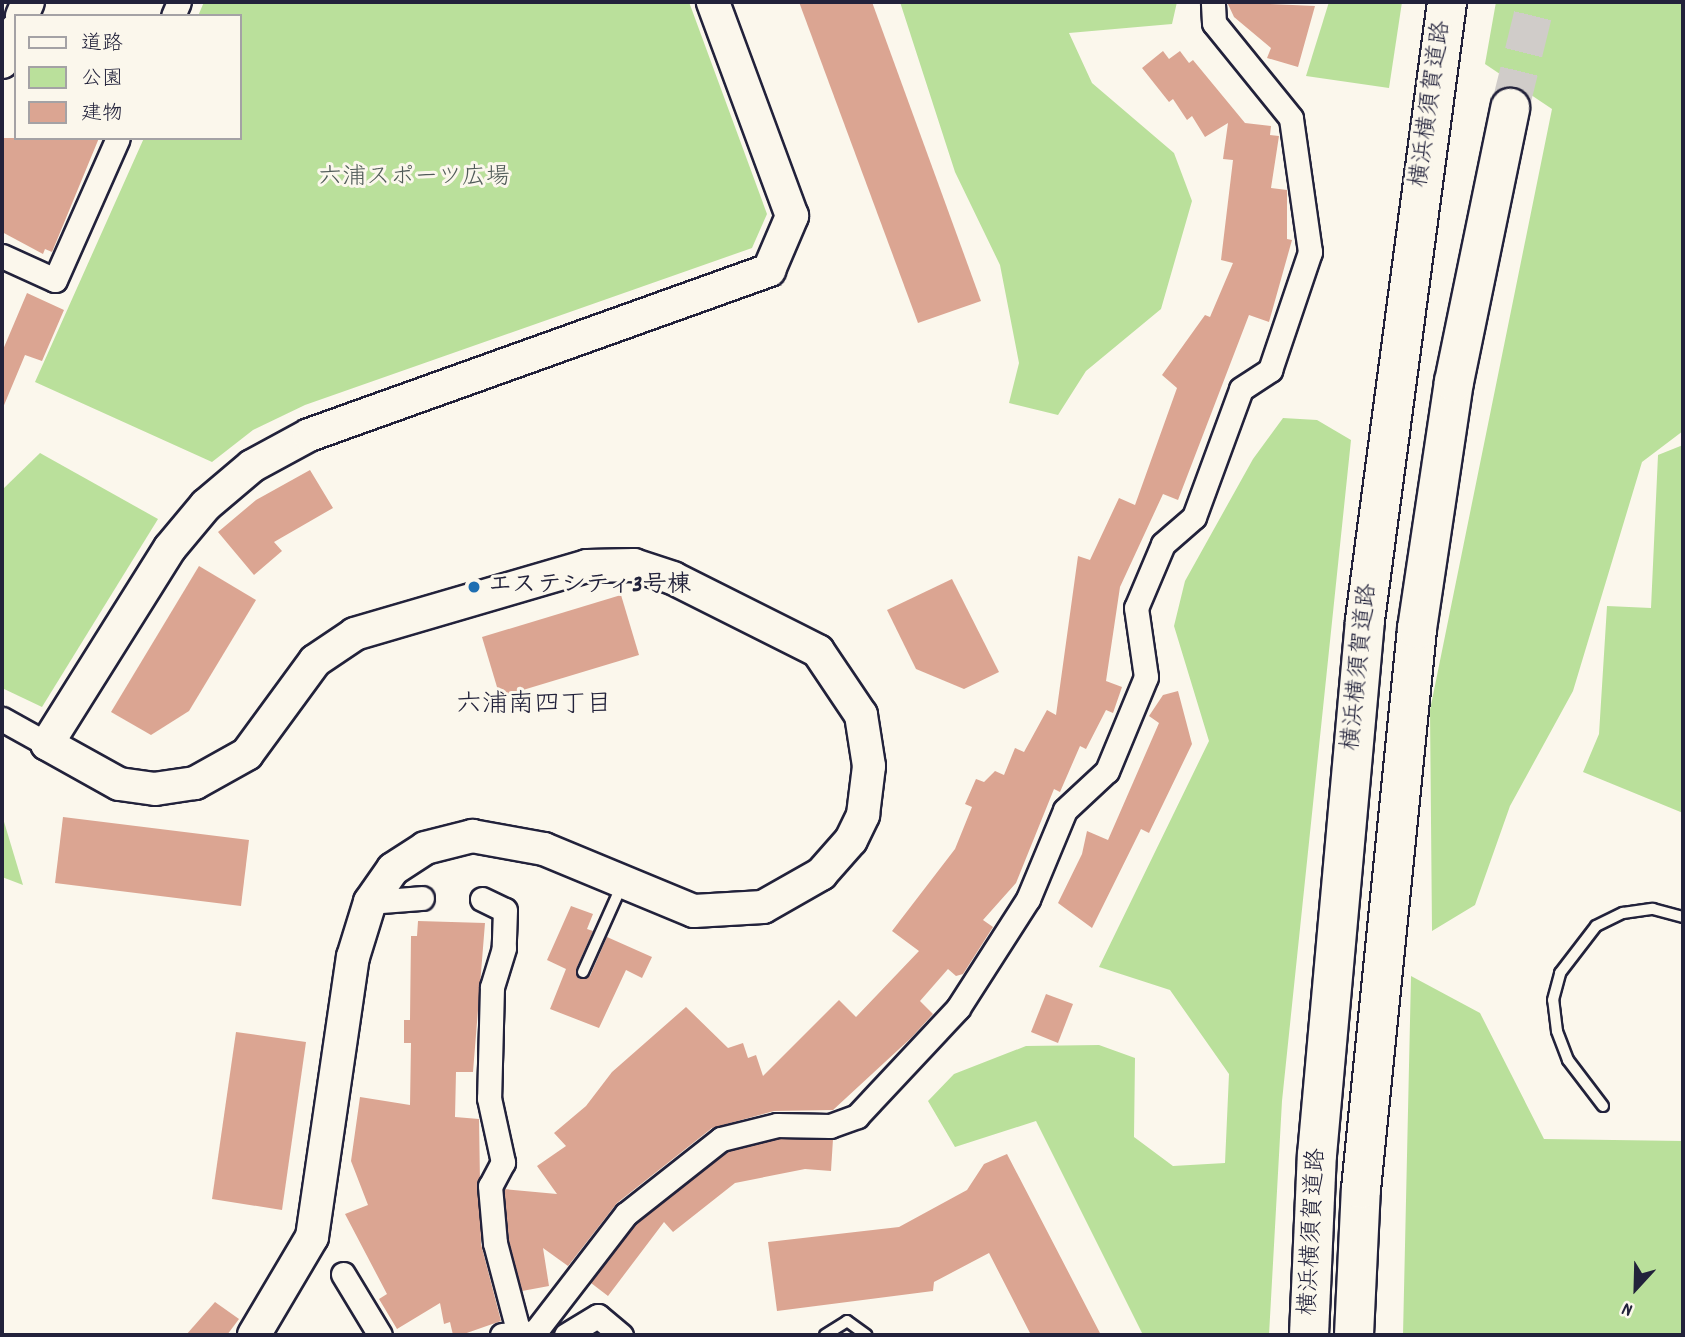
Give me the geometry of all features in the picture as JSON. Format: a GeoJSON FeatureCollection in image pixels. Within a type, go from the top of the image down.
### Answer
{"type":"FeatureCollection","features":[{"type":"Feature","properties":{"kind":"highway","name":"横浜横須賀道路"},"geometry":{"type":"LineString","coordinates":[[1309,1335],[1317,1155],[1365,620],[1435,68],[1447,2]]}},
{"type":"Feature","properties":{"kind":"highway","name":"横浜横須賀道路"},"geometry":{"type":"LineString","coordinates":[[1354,1335],[1361,1189],[1417,629],[1454,382],[1510,108]]}},
{"type":"Feature","properties":{"kind":"street"},"geometry":{"type":"LineString","coordinates":[[47,744],[170,548],[206,505],[252,466],[309,435],[769,270],[792,216],[713,2]]}},
{"type":"Feature","properties":{"kind":"street"},"geometry":{"type":"LineString","coordinates":[[525,1333],[626,1214],[721,1139],[777,1125],[830,1126],[857,1116],[958,1008],[1028,899],[1065,810],[1107,771],[1146,677],[1136,608],[1163,544],[1194,517],[1241,389],[1270,370],[1310,252],[1291,118],[1214,23],[1213,2]]}},
{"type":"Feature","properties":{"kind":"street"},"geometry":{"type":"LineString","coordinates":[[2,62],[14,35]]}},
{"type":"Feature","properties":{"kind":"street"},"geometry":{"type":"LineString","coordinates":[[2,256],[55,280],[117,140]]}},
{"type":"Feature","properties":{"kind":"street"},"geometry":{"type":"LineString","coordinates":[[2,719],[119,784],[155,789],[195,783],[247,754],[315,661],[355,634],[587,566],[634,565],[673,578],[818,651],[861,715],[869,766],[863,816],[851,841],[821,874],[763,906],[694,911],[544,849],[472,836],[425,848],[393,869],[370,901],[353,957],[312,1237],[254,1335]]}},
{"type":"Feature","properties":{"kind":"street"},"geometry":{"type":"LineString","coordinates":[[370,901],[422,898]]}},
{"type":"Feature","properties":{"kind":"street"},"geometry":{"type":"LineString","coordinates":[[482,899],[505,910],[504,948],[492,988],[489,1098],[503,1162],[490,1186],[495,1243],[525,1333]]}},
{"type":"Feature","properties":{"kind":"street"},"geometry":{"type":"LineString","coordinates":[[343,1274],[380,1335]]}},
{"type":"Feature","properties":{"kind":"street"},"geometry":{"type":"LineString","coordinates":[[566,1335],[598,1316],[621,1335]]}},
{"type":"Feature","properties":{"kind":"lane"},"geometry":{"type":"LineString","coordinates":[[583,972],[624,880]]}},
{"type":"Feature","properties":{"kind":"lane"},"geometry":{"type":"LineString","coordinates":[[1603,1106],[1568,1060],[1557,1031],[1553,1000],[1560,973],[1596,926],[1623,913],[1653,909],[1683,917]]}},
{"type":"Feature","properties":{"kind":"lane"},"geometry":{"type":"LineString","coordinates":[[825,1335],[847,1321],[866,1335]]}},
{"type":"Feature","properties":{"kind":"green space","name":"六浦スポーツ広場"},"geometry":{"type":"Polygon","coordinates":[[[204,2],[689,2],[767,214],[752,248],[305,405],[253,430],[212,462],[35,382],[143,140],[242,140],[242,14],[199,14],[204,2]]]}},
{"type":"Feature","properties":{"kind":"green space"},"geometry":{"type":"Polygon","coordinates":[[[900,2],[1177,2],[1172,24],[1069,33],[1092,83],[1174,153],[1192,201],[1161,309],[1086,371],[1058,415],[1009,403],[1019,363],[1000,265],[955,172],[900,2]]]}},
{"type":"Feature","properties":{"kind":"green space"},"geometry":{"type":"Polygon","coordinates":[[[1329,2],[1402,2],[1389,88],[1306,76],[1329,2]]]}},
{"type":"Feature","properties":{"kind":"green space"},"geometry":{"type":"Polygon","coordinates":[[[1496,2],[1683,2],[1683,431],[1642,462],[1573,691],[1510,806],[1475,905],[1432,931],[1430,710],[1552,109],[1485,64],[1496,2]]]}},
{"type":"Feature","properties":{"kind":"green space"},"geometry":{"type":"Polygon","coordinates":[[[1283,418],[1317,420],[1351,440],[1282,1101],[1269,1335],[1143,1335],[1036,1121],[955,1147],[928,1101],[954,1074],[1026,1046],[1099,1045],[1135,1058],[1134,1137],[1173,1166],[1225,1163],[1229,1074],[1170,990],[1099,967],[1209,741],[1174,626],[1185,581],[1253,459],[1283,418]]]}},
{"type":"Feature","properties":{"kind":"green space"},"geometry":{"type":"Polygon","coordinates":[[[1683,445],[1683,813],[1583,772],[1599,734],[1607,606],[1651,608],[1658,455],[1683,445]]]}},
{"type":"Feature","properties":{"kind":"green space"},"geometry":{"type":"Polygon","coordinates":[[[40,453],[158,519],[42,707],[2,688],[2,490],[40,453]]]}},
{"type":"Feature","properties":{"kind":"green space"},"geometry":{"type":"Polygon","coordinates":[[[2,815],[23,885],[2,877],[2,815]]]}},
{"type":"Feature","properties":{"kind":"green space"},"geometry":{"type":"Polygon","coordinates":[[[1411,976],[1480,1013],[1544,1139],[1683,1141],[1683,1335],[1403,1335],[1411,976]]]}},
{"type":"Feature","properties":{"kind":"building"},"geometry":{"type":"Polygon","coordinates":[[[799,2],[872,2],[981,301],[918,323],[799,2]]]}},
{"type":"Feature","properties":{"kind":"building"},"geometry":{"type":"Polygon","coordinates":[[[1227,2],[1315,6],[1298,67],[1267,58],[1271,48],[1234,17],[1227,2]]]}},
{"type":"Feature","properties":{"kind":"building"},"geometry":{"type":"Polygon","coordinates":[[[1163,51],[1169,59],[1180,51],[1189,63],[1193,60],[1245,123],[1271,126],[1270,135],[1279,136],[1271,188],[1287,190],[1287,239],[1292,240],[1269,322],[1249,315],[1178,500],[1163,494],[1120,587],[1106,681],[1122,687],[1113,713],[1106,710],[1086,749],[1080,746],[1060,792],[1054,789],[1016,883],[983,920],[993,927],[963,974],[956,976],[948,969],[920,1001],[933,1014],[911,1038],[833,1110],[774,1111],[712,1128],[617,1203],[568,1266],[543,1248],[549,1286],[522,1291],[509,1241],[504,1189],[557,1194],[537,1166],[566,1146],[554,1133],[586,1106],[612,1072],[686,1007],[728,1048],[743,1043],[748,1058],[756,1055],[763,1076],[839,1000],[856,1017],[919,951],[892,931],[955,849],[972,807],[965,804],[976,779],[984,782],[995,771],[1004,775],[1015,748],[1024,752],[1047,710],[1056,715],[1078,556],[1090,560],[1119,498],[1135,505],[1177,388],[1162,375],[1205,315],[1210,317],[1233,263],[1221,260],[1233,160],[1223,159],[1228,123],[1205,137],[1192,116],[1187,120],[1173,99],[1169,102],[1142,68],[1163,51]]]}},
{"type":"Feature","properties":{"kind":"building"},"geometry":{"type":"Polygon","coordinates":[[[2,138],[98,140],[52,252],[45,249],[43,254],[2,232],[2,138]]]}},
{"type":"Feature","properties":{"kind":"building"},"geometry":{"type":"Polygon","coordinates":[[[27,293],[64,310],[42,361],[25,355],[2,410],[2,352],[27,293]]]}},
{"type":"Feature","properties":{"kind":"building"},"geometry":{"type":"Polygon","coordinates":[[[310,470],[333,508],[274,542],[282,551],[254,575],[218,532],[256,500],[310,470]]]}},
{"type":"Feature","properties":{"kind":"building"},"geometry":{"type":"Polygon","coordinates":[[[199,566],[256,600],[189,711],[151,735],[111,712],[199,566]]]}},
{"type":"Feature","properties":{"kind":"building"},"geometry":{"type":"Polygon","coordinates":[[[952,579],[999,672],[964,689],[916,669],[887,610],[952,579]]]}},
{"type":"Feature","properties":{"kind":"building"},"geometry":{"type":"Polygon","coordinates":[[[621,595],[639,655],[500,697],[482,637],[621,595]]]}},
{"type":"Feature","properties":{"kind":"building"},"geometry":{"type":"Polygon","coordinates":[[[1178,691],[1192,744],[1149,833],[1141,829],[1092,928],[1058,903],[1082,854],[1087,831],[1108,840],[1159,723],[1149,716],[1163,695],[1178,691]]]}},
{"type":"Feature","properties":{"kind":"building"},"geometry":{"type":"Polygon","coordinates":[[[63,817],[249,840],[241,906],[55,883],[63,817]]]}},
{"type":"Feature","properties":{"kind":"building"},"geometry":{"type":"Polygon","coordinates":[[[571,906],[593,914],[587,929],[593,931],[576,969],[579,979],[590,976],[607,937],[652,957],[642,978],[626,970],[599,1028],[550,1009],[566,969],[547,960],[571,906]]]}},
{"type":"Feature","properties":{"kind":"building"},"geometry":{"type":"Polygon","coordinates":[[[418,921],[485,923],[473,1072],[456,1072],[455,1117],[479,1119],[481,1244],[501,1321],[461,1335],[453,1335],[450,1322],[444,1324],[440,1303],[397,1329],[379,1299],[387,1294],[345,1214],[368,1205],[351,1161],[360,1097],[410,1105],[411,1043],[404,1043],[404,1020],[410,1020],[411,936],[417,936],[418,921]]]}},
{"type":"Feature","properties":{"kind":"building"},"geometry":{"type":"Polygon","coordinates":[[[1046,994],[1073,1004],[1058,1043],[1031,1032],[1046,994]]]}},
{"type":"Feature","properties":{"kind":"building"},"geometry":{"type":"Polygon","coordinates":[[[236,1032],[306,1042],[282,1210],[212,1199],[236,1032]]]}},
{"type":"Feature","properties":{"kind":"building"},"geometry":{"type":"Polygon","coordinates":[[[779,1139],[833,1139],[831,1171],[805,1169],[735,1183],[673,1232],[664,1222],[608,1296],[591,1283],[636,1224],[727,1152],[779,1139]]]}},
{"type":"Feature","properties":{"kind":"building"},"geometry":{"type":"Polygon","coordinates":[[[1007,1154],[1101,1335],[1031,1335],[989,1253],[934,1282],[933,1291],[777,1311],[768,1242],[899,1227],[967,1190],[984,1164],[1007,1154]]]}},
{"type":"Feature","properties":{"kind":"building"},"geometry":{"type":"Polygon","coordinates":[[[215,1302],[239,1319],[227,1335],[186,1335],[215,1302]]]}},
{"type":"Feature","properties":{"kind":"tunnel"},"geometry":{"type":"LineString","coordinates":[[1510,108],[1536,2]]}},
{"type":"Feature","properties":{"kind":"place","name":"エステシティ3号棟"},"geometry":{"type":"Point","coordinates":[474,587]}},
{"type":"Feature","properties":{"kind":"district","name":"六浦南四丁目"},"geometry":{"type":"Point","coordinates":[534,706]}}]}
